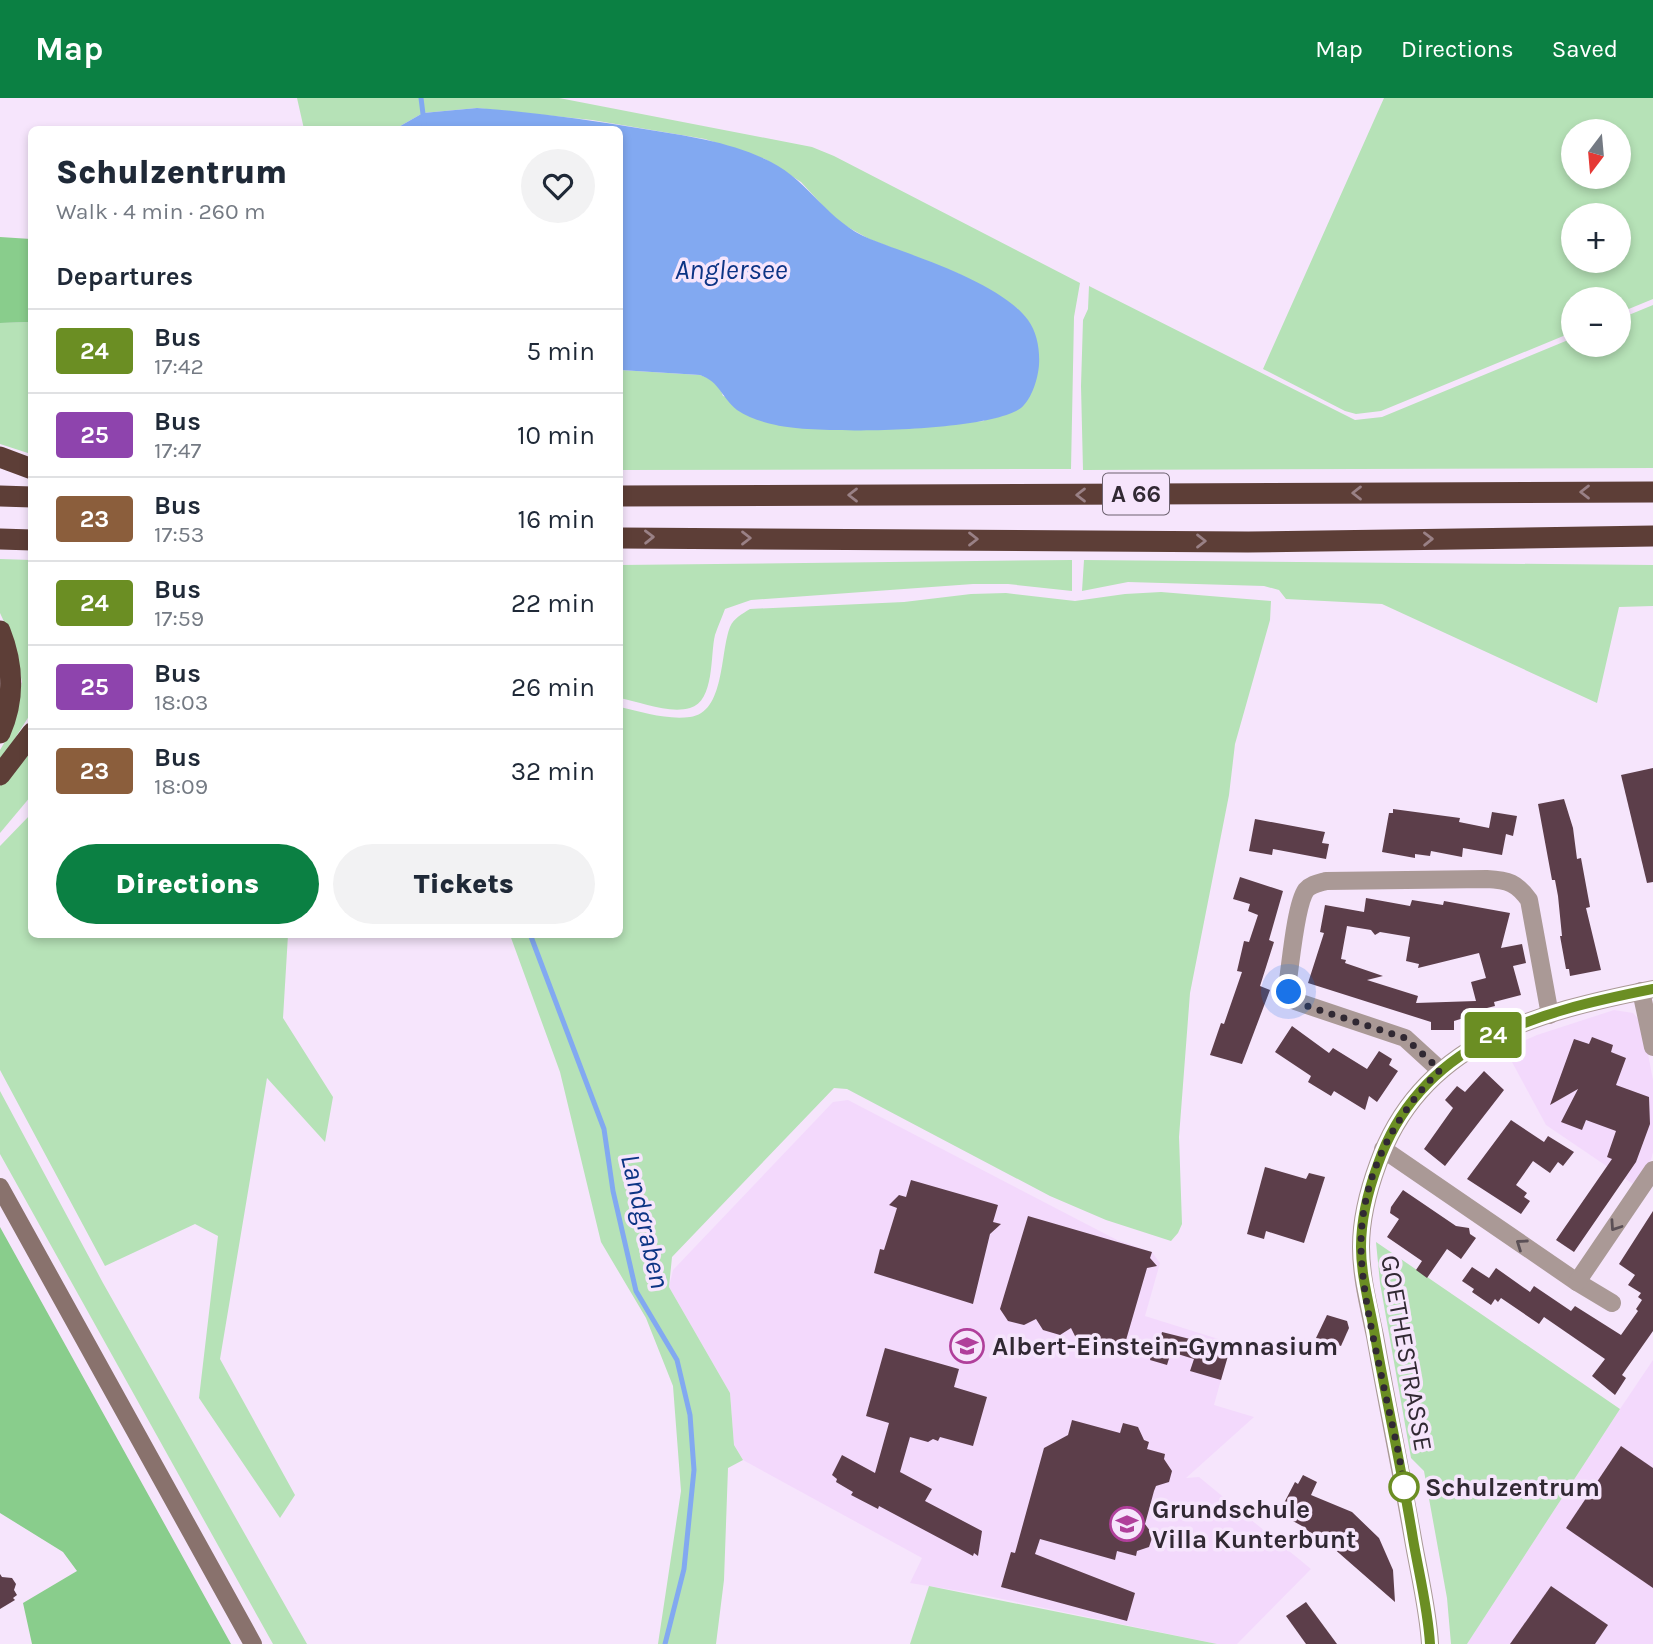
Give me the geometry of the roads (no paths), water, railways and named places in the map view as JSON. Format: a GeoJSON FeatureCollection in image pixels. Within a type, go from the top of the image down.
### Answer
{"type":"FeatureCollection","features":[{"type":"Feature","properties":{"kind":"highway"},"geometry":{"type":"LineString","coordinates":[[0,457],[28,468]]}},
{"type":"Feature","properties":{"kind":"highway","name":"A 66"},"geometry":{"type":"LineString","coordinates":[[623,496],[1653,492]]}},
{"type":"Feature","properties":{"kind":"highway"},"geometry":{"type":"LineString","coordinates":[[0,496],[28,497]]}},
{"type":"Feature","properties":{"kind":"highway","name":"A 66"},"geometry":{"type":"LineString","coordinates":[[623,538],[1248,542],[1653,536]]}},
{"type":"Feature","properties":{"kind":"highway"},"geometry":{"type":"LineString","coordinates":[[0,540],[28,540]]}},
{"type":"Feature","properties":{"kind":"highway"},"geometry":{"type":"LineString","coordinates":[[0,631],[10,662],[12,688],[0,733]]}},
{"type":"Feature","properties":{"kind":"highway"},"geometry":{"type":"LineString","coordinates":[[0,775],[28,738]]}},
{"type":"Feature","properties":{"kind":"main road"},"geometry":{"type":"LineString","coordinates":[[0,1187],[253,1644]]}},
{"type":"Feature","properties":{"kind":"street"},"geometry":{"type":"LineString","coordinates":[[1440,1070],[1405,1038],[1294,1001],[1289,992],[1289,980],[1300,903],[1306,890],[1313,884],[1326,881],[1487,879],[1505,880],[1519,886],[1529,900],[1550,1015]]}},
{"type":"Feature","properties":{"kind":"street","name":"GOETHESTRASSE"},"geometry":{"type":"LineString","coordinates":[[1430,1644],[1362,1259],[1365,1209],[1383,1149],[1404,1111],[1440,1070],[1490,1036],[1597,1000],[1647,990]]}},
{"type":"Feature","properties":{"kind":"street"},"geometry":{"type":"LineString","coordinates":[[1647,990],[1653,1047]]}},
{"type":"Feature","properties":{"kind":"street"},"geometry":{"type":"LineString","coordinates":[[1383,1149],[1577,1282],[1612,1303]]}},
{"type":"Feature","properties":{"kind":"street"},"geometry":{"type":"LineString","coordinates":[[1577,1282],[1653,1170]]}},
{"type":"Feature","properties":{"kind":"water","name":"Anglersee"},"geometry":{"type":"Polygon","coordinates":[[[477,108],[623,126],[400,126],[423,113],[477,108]]]}},
{"type":"Feature","properties":{"kind":"water","name":"Anglersee"},"geometry":{"type":"Polygon","coordinates":[[[623,126],[693,137],[741,149],[771,162],[797,180],[855,232],[977,282],[1015,306],[1034,330],[1039,353],[1036,382],[1021,408],[1003,416],[940,427],[827,430],[776,425],[737,410],[712,382],[700,375],[623,370],[623,126]]]}},
{"type":"Feature","properties":{"kind":"waterway","name":"Landgraben"},"geometry":{"type":"LineString","coordinates":[[421,98],[424,126]]}},
{"type":"Feature","properties":{"kind":"waterway","name":"Landgraben"},"geometry":{"type":"LineString","coordinates":[[532,938],[604,1129],[613,1191],[636,1291],[677,1360],[690,1415],[694,1470],[684,1569],[665,1644]]}},
{"type":"Feature","properties":{"kind":"place","name":"Albert-Einstein-Gymnasium"},"geometry":{"type":"Point","coordinates":[967,1346]}},
{"type":"Feature","properties":{"kind":"place","name":"Schulzentrum"},"geometry":{"type":"Point","coordinates":[1404,1487]}},
{"type":"Feature","properties":{"kind":"place","name":"Grundschule Villa Kunterbunt"},"geometry":{"type":"Point","coordinates":[1127,1524]}}]}
